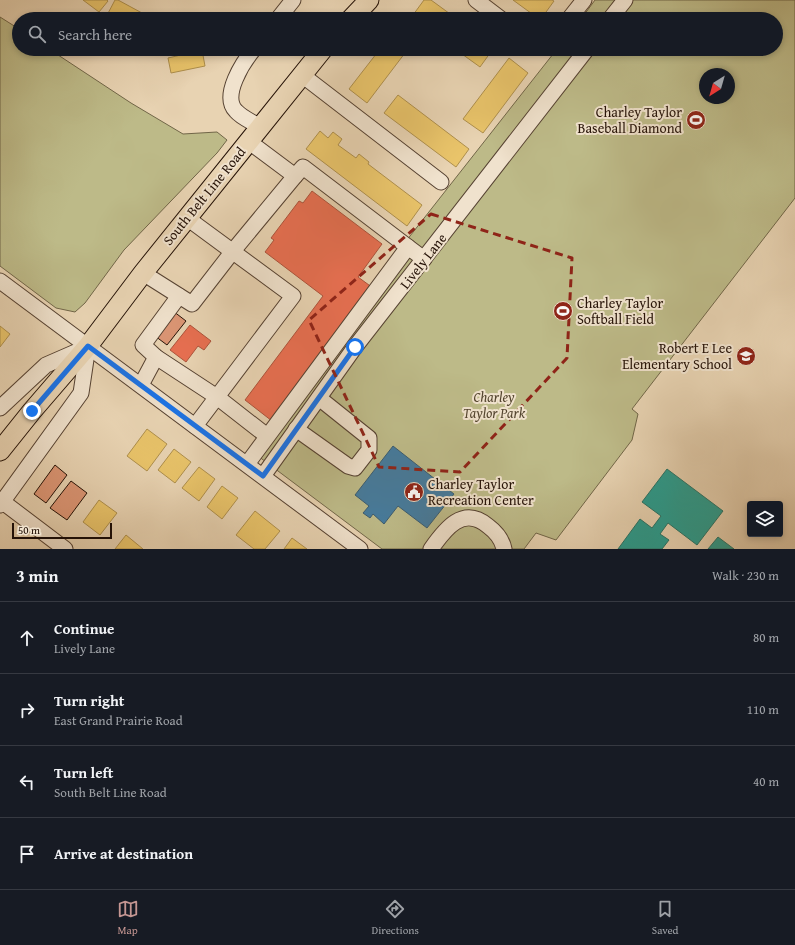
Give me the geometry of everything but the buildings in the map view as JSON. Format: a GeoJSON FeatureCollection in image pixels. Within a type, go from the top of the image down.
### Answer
{"type":"FeatureCollection","features":[{"type":"Feature","properties":{"kind":"main road"},"geometry":{"type":"LineString","coordinates":[[358,12],[370,0]]}},
{"type":"Feature","properties":{"kind":"main road","name":"South Belt Line Road"},"geometry":{"type":"LineString","coordinates":[[0,451],[88,346],[142,273],[317,56]]}},
{"type":"Feature","properties":{"kind":"street"},"geometry":{"type":"LineString","coordinates":[[284,12],[293,0]]}},
{"type":"Feature","properties":{"kind":"street"},"geometry":{"type":"LineString","coordinates":[[476,0],[492,12]]}},
{"type":"Feature","properties":{"kind":"street"},"geometry":{"type":"LineString","coordinates":[[575,12],[584,0]]}},
{"type":"Feature","properties":{"kind":"street"},"geometry":{"type":"LineString","coordinates":[[616,12],[625,0]]}},
{"type":"Feature","properties":{"kind":"street"},"geometry":{"type":"LineString","coordinates":[[248,56],[234,81],[230,100],[236,111],[254,134],[299,172],[424,259]]}},
{"type":"Feature","properties":{"kind":"street","name":"Lively Lane"},"geometry":{"type":"LineString","coordinates":[[263,476],[355,347],[582,56]]}},
{"type":"Feature","properties":{"kind":"street"},"geometry":{"type":"LineString","coordinates":[[302,75],[442,182]]}},
{"type":"Feature","properties":{"kind":"street"},"geometry":{"type":"LineString","coordinates":[[142,273],[192,304],[233,251],[299,172]]}},
{"type":"Feature","properties":{"kind":"street"},"geometry":{"type":"LineString","coordinates":[[187,218],[292,296],[195,426]]}},
{"type":"Feature","properties":{"kind":"street"},"geometry":{"type":"LineString","coordinates":[[247,464],[408,247]]}},
{"type":"Feature","properties":{"kind":"street"},"geometry":{"type":"LineString","coordinates":[[0,280],[360,549]]}},
{"type":"Feature","properties":{"kind":"street"},"geometry":{"type":"LineString","coordinates":[[179,296],[143,345],[156,358],[217,397],[267,436]]}},
{"type":"Feature","properties":{"kind":"street"},"geometry":{"type":"LineString","coordinates":[[0,408],[46,365],[88,346]]}},
{"type":"Feature","properties":{"kind":"street","name":"South Belt Line Road"},"geometry":{"type":"LineString","coordinates":[[1,504],[82,393],[88,346]]}},
{"type":"Feature","properties":{"kind":"street"},"geometry":{"type":"LineString","coordinates":[[141,385],[156,358]]}},
{"type":"Feature","properties":{"kind":"street"},"geometry":{"type":"LineString","coordinates":[[296,429],[348,466],[355,468],[370,450],[369,438],[319,398]]}},
{"type":"Feature","properties":{"kind":"street"},"geometry":{"type":"LineString","coordinates":[[1,504],[65,549]]}},
{"type":"Feature","properties":{"kind":"street"},"geometry":{"type":"LineString","coordinates":[[431,549],[451,524],[462,518],[476,518],[487,525],[498,534],[504,549]]}},
{"type":"Feature","properties":{"kind":"highlighted area"},"geometry":{"type":"Polygon","coordinates":[[[431,214],[572,258],[567,358],[460,472],[379,467],[309,320],[431,214]]]}},
{"type":"Feature","properties":{"kind":"green space","name":"Charley Taylor Park"},"geometry":{"type":"Polygon","coordinates":[[[595,0],[795,0],[795,198],[632,409],[638,414],[632,440],[556,540],[536,533],[524,549],[382,549],[258,456],[410,236],[551,56],[783,56],[783,12],[586,12],[595,0]]]}},
{"type":"Feature","properties":{"kind":"green space"},"geometry":{"type":"Polygon","coordinates":[[[0,17],[12,25],[12,56],[60,56],[131,103],[183,134],[217,132],[227,140],[217,153],[124,250],[85,303],[75,312],[56,308],[0,266],[0,17]]]}},
{"type":"Feature","properties":{"kind":"place","name":"Charley Taylor Baseball Diamond"},"geometry":{"type":"Point","coordinates":[696,120]}},
{"type":"Feature","properties":{"kind":"place","name":"Charley Taylor Softball Field"},"geometry":{"type":"Point","coordinates":[563,311]}},
{"type":"Feature","properties":{"kind":"place","name":"Robert E Lee Elementary School"},"geometry":{"type":"Point","coordinates":[746,356]}},
{"type":"Feature","properties":{"kind":"place","name":"Charley Taylor Recreation Center"},"geometry":{"type":"Point","coordinates":[414,492]}},
{"type":"Feature","properties":{"kind":"route"},"geometry":{"type":"LineString","coordinates":[[32,411],[88,346],[263,476],[355,347]]}}]}
